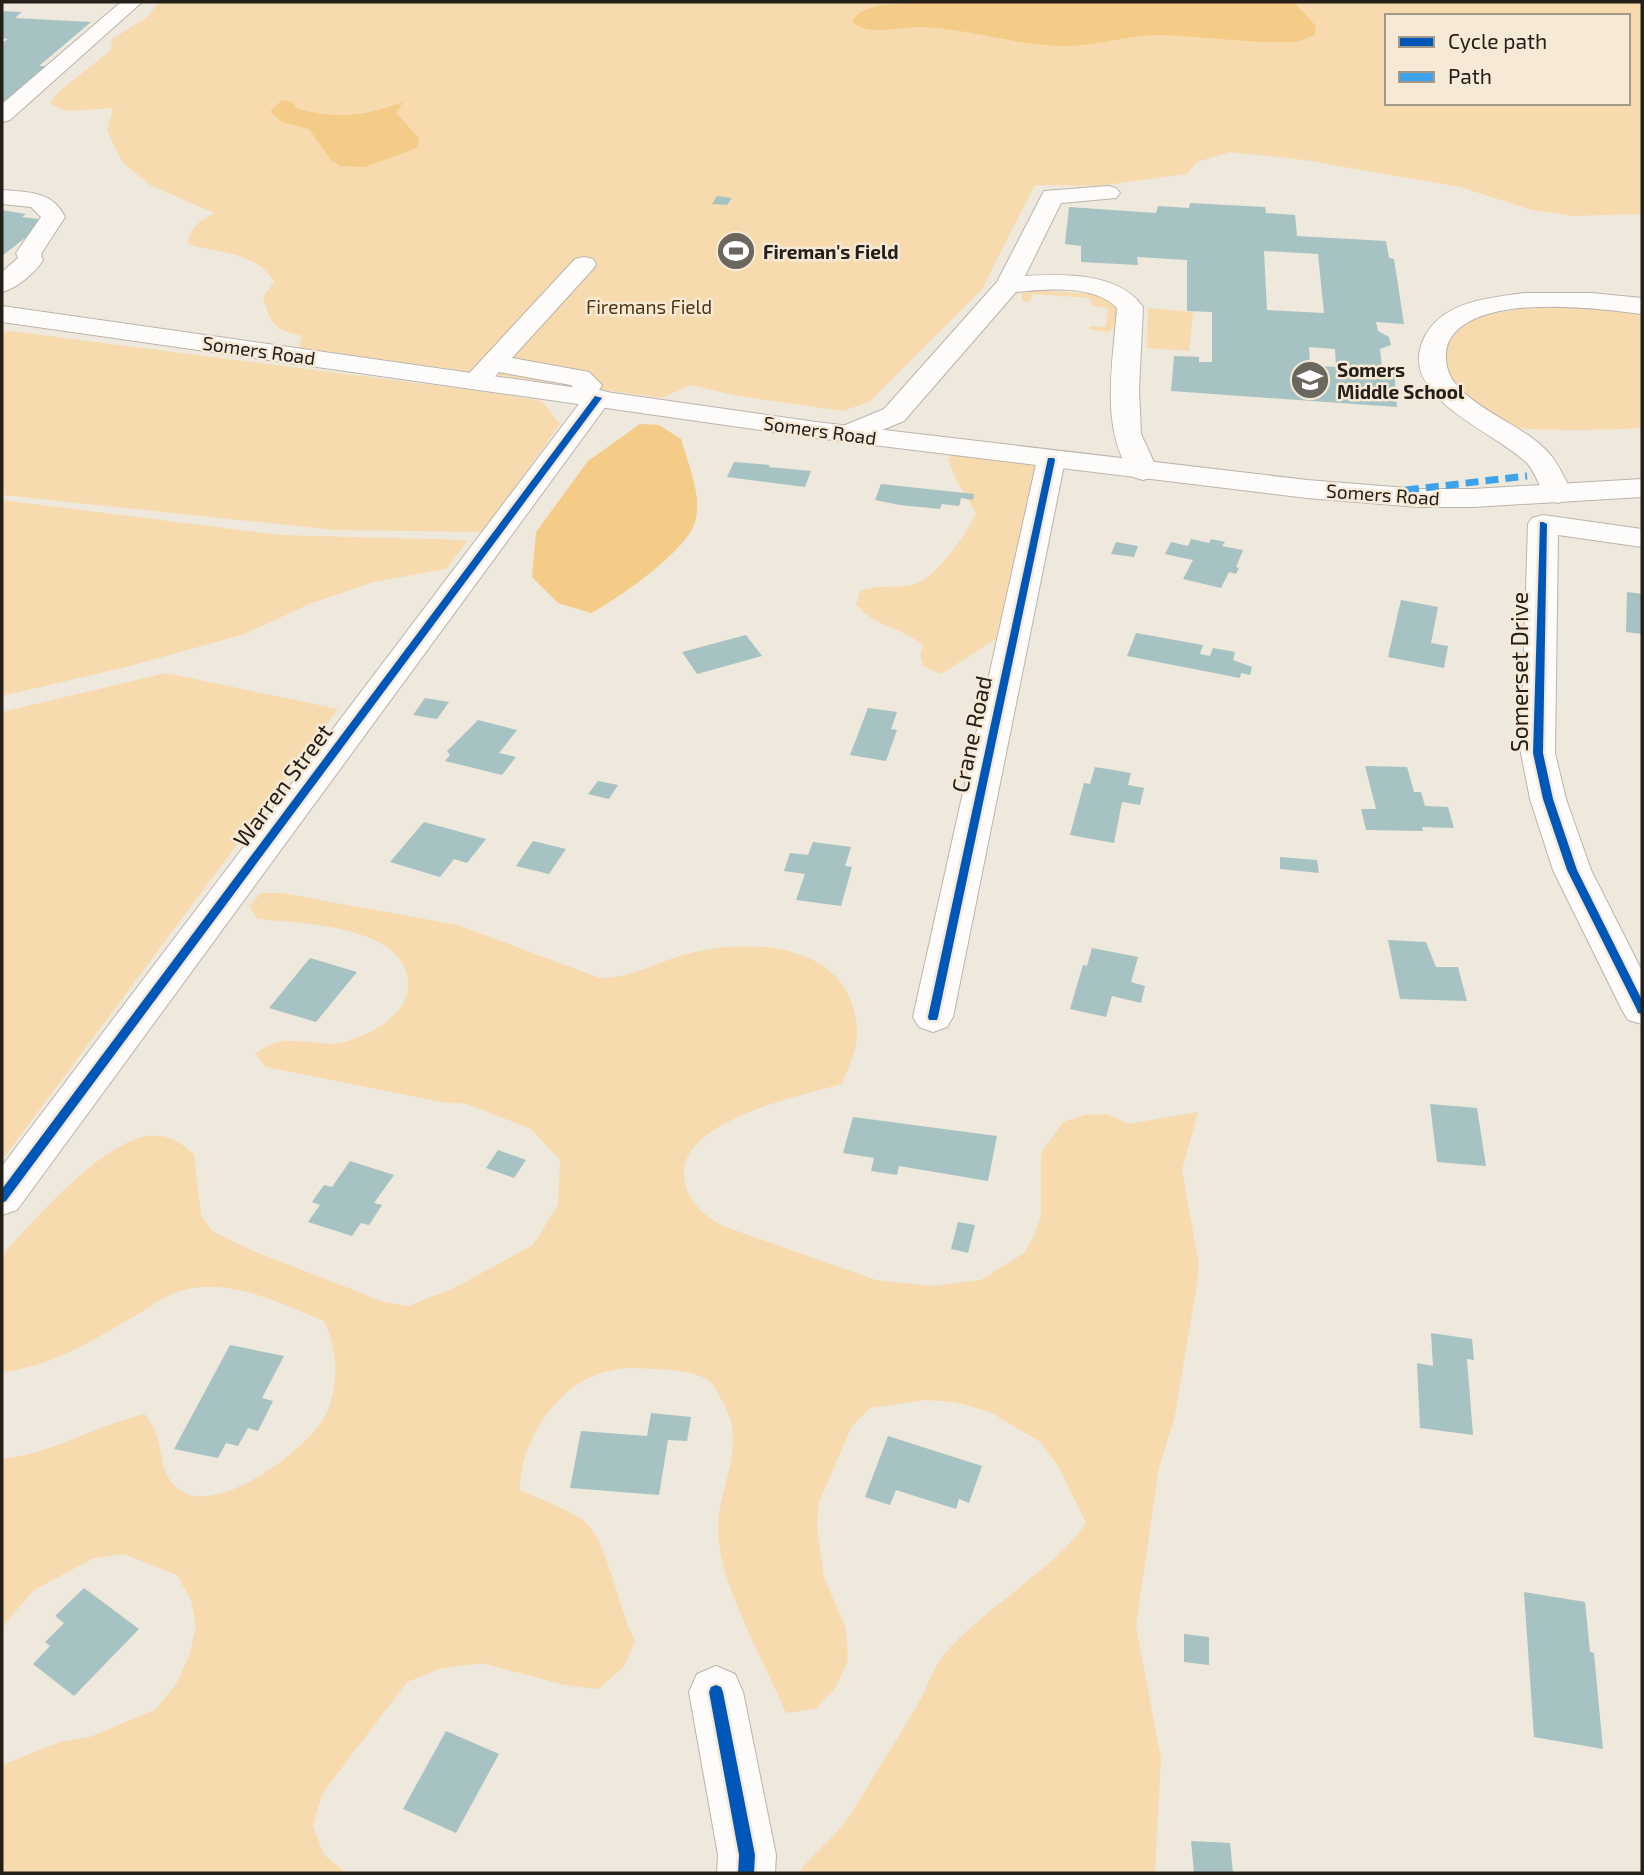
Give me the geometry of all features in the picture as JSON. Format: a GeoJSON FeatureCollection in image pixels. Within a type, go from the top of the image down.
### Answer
{"type":"FeatureCollection","features":[{"type":"Feature","properties":{"kind":"street"},"geometry":{"type":"LineString","coordinates":[[2,115],[132,2]]}},
{"type":"Feature","properties":{"kind":"street"},"geometry":{"type":"LineString","coordinates":[[848,434],[894,415],[1008,285],[1052,196],[1108,193]]}},
{"type":"Feature","properties":{"kind":"street"},"geometry":{"type":"LineString","coordinates":[[2,197],[40,201],[51,211],[53,218],[28,253],[31,260],[2,284]]}},
{"type":"Feature","properties":{"kind":"street"},"geometry":{"type":"LineString","coordinates":[[484,372],[584,264]]}},
{"type":"Feature","properties":{"kind":"street"},"geometry":{"type":"LineString","coordinates":[[1008,285],[1094,287],[1116,293],[1126,300],[1130,307],[1125,390],[1127,435],[1143,471]]}},
{"type":"Feature","properties":{"kind":"street"},"geometry":{"type":"LineString","coordinates":[[1642,306],[1571,300],[1502,303],[1466,312],[1443,326],[1435,337],[1431,356],[1442,385],[1460,404],[1539,459],[1541,505],[1642,538]]}},
{"type":"Feature","properties":{"kind":"street","name":"Somers Road"},"geometry":{"type":"LineString","coordinates":[[2,314],[484,372],[589,397],[848,434],[1143,471],[1370,495],[1541,505],[1642,488]]}},
{"type":"Feature","properties":{"kind":"street","name":"Warren Street"},"geometry":{"type":"LineString","coordinates":[[2,1198],[589,397]]}},
{"type":"Feature","properties":{"kind":"street","name":"Crane Road"},"geometry":{"type":"LineString","coordinates":[[933,1017],[1051,460]]}},
{"type":"Feature","properties":{"kind":"street","name":"Somerset Drive"},"geometry":{"type":"LineString","coordinates":[[1541,505],[1538,753],[1548,799],[1572,870],[1642,1010]]}},
{"type":"Feature","properties":{"kind":"street"},"geometry":{"type":"LineString","coordinates":[[716,1692],[747,1855],[746,1873]]}},
{"type":"Feature","properties":{"kind":"green space","name":"Firemans Field"},"geometry":{"type":"Polygon","coordinates":[[[159,2],[1642,2],[1642,214],[1573,216],[1532,210],[1460,187],[1304,160],[1230,152],[1197,162],[1187,174],[1098,186],[1035,185],[982,289],[869,402],[843,411],[738,396],[691,385],[662,398],[299,348],[302,336],[279,328],[271,320],[263,297],[274,282],[267,272],[248,259],[188,244],[193,228],[214,213],[150,185],[122,162],[107,131],[113,108],[65,111],[50,104],[57,93],[111,50],[112,39],[147,17],[159,2]]]}},
{"type":"Feature","properties":{"kind":"green space"},"geometry":{"type":"Polygon","coordinates":[[[1034,290],[1096,294],[1118,306],[1116,327],[1108,332],[1089,329],[1091,326],[1106,327],[1108,308],[1092,306],[1090,298],[1032,294],[1030,301],[1022,302],[1022,294],[1034,290]]]}},
{"type":"Feature","properties":{"kind":"green space"},"geometry":{"type":"Polygon","coordinates":[[[1535,306],[1612,308],[1642,312],[1642,428],[1572,430],[1516,427],[1489,414],[1445,376],[1445,336],[1470,318],[1535,306]]]}},
{"type":"Feature","properties":{"kind":"green space"},"geometry":{"type":"Polygon","coordinates":[[[1148,308],[1193,312],[1189,351],[1147,348],[1148,308]]]}},
{"type":"Feature","properties":{"kind":"green space"},"geometry":{"type":"Polygon","coordinates":[[[2,332],[495,393],[542,401],[560,424],[483,532],[334,530],[2,495],[2,332]]]}},
{"type":"Feature","properties":{"kind":"green space"},"geometry":{"type":"Polygon","coordinates":[[[959,453],[1037,465],[996,639],[941,674],[923,666],[920,656],[923,645],[870,617],[856,604],[860,591],[915,584],[923,580],[959,542],[976,513],[955,478],[948,458],[959,453]]]}},
{"type":"Feature","properties":{"kind":"green space"},"geometry":{"type":"Polygon","coordinates":[[[2,500],[280,535],[468,540],[446,569],[374,582],[309,604],[245,634],[126,667],[2,696],[2,500]]]}},
{"type":"Feature","properties":{"kind":"green space"},"geometry":{"type":"Polygon","coordinates":[[[166,673],[338,709],[2,1160],[2,712],[166,673]]]}},
{"type":"Feature","properties":{"kind":"green space"},"geometry":{"type":"Polygon","coordinates":[[[261,893],[282,893],[458,925],[600,978],[633,973],[687,954],[742,946],[797,953],[820,964],[839,981],[852,1003],[857,1039],[842,1084],[770,1105],[717,1128],[697,1143],[686,1162],[685,1183],[699,1209],[723,1226],[876,1280],[931,1286],[981,1280],[1024,1253],[1041,1216],[1041,1153],[1063,1122],[1085,1115],[1107,1114],[1128,1124],[1198,1112],[1182,1170],[1199,1265],[1197,1285],[1174,1420],[1159,1467],[1136,1626],[1161,1758],[1155,1873],[798,1873],[848,1818],[915,1709],[945,1653],[980,1619],[1056,1557],[1086,1523],[1058,1466],[1040,1442],[990,1412],[955,1402],[925,1400],[870,1408],[852,1426],[819,1502],[817,1526],[824,1577],[846,1629],[848,1660],[836,1687],[816,1709],[786,1713],[738,1608],[722,1558],[718,1521],[733,1441],[728,1412],[713,1385],[695,1374],[625,1368],[590,1378],[559,1400],[543,1419],[531,1442],[520,1478],[520,1490],[583,1520],[595,1535],[608,1564],[635,1641],[624,1667],[598,1689],[565,1685],[481,1663],[439,1669],[407,1682],[322,1794],[313,1826],[324,1855],[347,1873],[2,1873],[2,1765],[60,1742],[90,1737],[156,1709],[176,1684],[189,1656],[196,1627],[191,1600],[177,1575],[123,1554],[92,1559],[34,1590],[2,1627],[2,1459],[39,1451],[145,1414],[156,1433],[164,1466],[171,1481],[185,1493],[201,1496],[221,1493],[264,1473],[303,1443],[317,1428],[330,1403],[335,1367],[332,1343],[324,1321],[251,1293],[212,1287],[175,1293],[56,1358],[2,1372],[2,1255],[75,1180],[120,1146],[142,1137],[167,1137],[194,1154],[201,1215],[212,1231],[251,1250],[384,1302],[408,1306],[456,1287],[533,1245],[558,1205],[560,1160],[531,1129],[467,1104],[441,1102],[266,1067],[255,1053],[274,1043],[336,1043],[378,1028],[399,1010],[406,998],[408,983],[406,971],[397,956],[382,944],[363,935],[318,925],[257,919],[249,906],[261,893]]]}},
{"type":"Feature","properties":{"kind":"shaded area"},"geometry":{"type":"Polygon","coordinates":[[[929,2],[1294,2],[1316,26],[1315,35],[1297,42],[1158,35],[1062,46],[1026,43],[937,28],[865,29],[852,21],[858,14],[876,7],[929,2]]]}},
{"type":"Feature","properties":{"kind":"shaded area"},"geometry":{"type":"Polygon","coordinates":[[[282,100],[293,102],[296,108],[338,115],[376,111],[403,102],[396,113],[419,138],[417,148],[365,167],[340,166],[331,160],[309,129],[282,122],[270,112],[282,100]]]}},
{"type":"Feature","properties":{"kind":"shaded area"},"geometry":{"type":"Polygon","coordinates":[[[640,424],[659,425],[681,439],[696,493],[697,515],[694,525],[688,536],[664,561],[602,607],[591,613],[558,603],[532,577],[536,532],[588,461],[640,424]]]}},
{"type":"Feature","properties":{"kind":"building"},"geometry":{"type":"Polygon","coordinates":[[[2,11],[22,12],[15,18],[91,22],[39,66],[47,66],[2,105],[2,43],[8,39],[2,38],[2,11]]]}},
{"type":"Feature","properties":{"kind":"building"},"geometry":{"type":"Polygon","coordinates":[[[717,196],[732,198],[727,205],[712,204],[717,196]]]}},
{"type":"Feature","properties":{"kind":"building"},"geometry":{"type":"Polygon","coordinates":[[[1190,203],[1265,207],[1266,213],[1295,215],[1297,236],[1386,241],[1389,258],[1394,259],[1404,324],[1376,322],[1378,331],[1389,337],[1391,345],[1380,349],[1382,368],[1394,369],[1397,407],[1171,391],[1174,356],[1199,357],[1199,362],[1212,362],[1212,312],[1187,311],[1187,260],[1137,257],[1138,265],[1081,262],[1081,246],[1065,244],[1069,207],[1156,213],[1158,206],[1189,208],[1190,203]],[[1264,251],[1267,310],[1324,313],[1318,254],[1264,251]],[[1309,347],[1310,365],[1336,367],[1335,349],[1309,347]]]}},
{"type":"Feature","properties":{"kind":"building"},"geometry":{"type":"Polygon","coordinates":[[[2,210],[26,214],[22,217],[48,220],[2,256],[2,210]]]}},
{"type":"Feature","properties":{"kind":"building"},"geometry":{"type":"Polygon","coordinates":[[[734,462],[811,471],[805,487],[727,477],[734,462]]]}},
{"type":"Feature","properties":{"kind":"building"},"geometry":{"type":"Polygon","coordinates":[[[881,484],[974,494],[973,500],[961,498],[959,506],[942,504],[940,509],[900,505],[875,500],[881,484]]]}},
{"type":"Feature","properties":{"kind":"building"},"geometry":{"type":"Polygon","coordinates":[[[1191,539],[1209,543],[1211,539],[1225,542],[1222,546],[1243,550],[1236,574],[1229,572],[1221,588],[1183,579],[1193,560],[1165,554],[1171,542],[1188,546],[1191,539]]]}},
{"type":"Feature","properties":{"kind":"building"},"geometry":{"type":"Polygon","coordinates":[[[1116,542],[1138,546],[1134,557],[1111,554],[1116,542]]]}},
{"type":"Feature","properties":{"kind":"building"},"geometry":{"type":"Polygon","coordinates":[[[1627,592],[1642,594],[1642,634],[1626,632],[1627,592]]]}},
{"type":"Feature","properties":{"kind":"building"},"geometry":{"type":"Polygon","coordinates":[[[1401,600],[1438,607],[1431,643],[1448,646],[1444,668],[1388,657],[1401,600]]]}},
{"type":"Feature","properties":{"kind":"building"},"geometry":{"type":"Polygon","coordinates":[[[1136,633],[1203,645],[1200,654],[1210,656],[1213,648],[1235,652],[1233,660],[1252,667],[1250,675],[1241,673],[1240,678],[1127,656],[1136,633]]]}},
{"type":"Feature","properties":{"kind":"building"},"geometry":{"type":"Polygon","coordinates":[[[746,635],[762,656],[697,674],[682,652],[746,635]]]}},
{"type":"Feature","properties":{"kind":"building"},"geometry":{"type":"Polygon","coordinates":[[[425,698],[449,702],[437,719],[413,715],[425,698]]]}},
{"type":"Feature","properties":{"kind":"building"},"geometry":{"type":"Polygon","coordinates":[[[868,708],[897,712],[891,729],[897,730],[886,761],[850,755],[868,708]]]}},
{"type":"Feature","properties":{"kind":"building"},"geometry":{"type":"Polygon","coordinates":[[[478,720],[517,730],[499,753],[516,757],[502,775],[445,761],[450,755],[447,751],[478,720]]]}},
{"type":"Feature","properties":{"kind":"building"},"geometry":{"type":"Polygon","coordinates":[[[1365,766],[1407,767],[1414,792],[1421,792],[1425,806],[1448,807],[1454,828],[1422,827],[1423,831],[1366,830],[1361,809],[1376,809],[1365,766]]]}},
{"type":"Feature","properties":{"kind":"building"},"geometry":{"type":"Polygon","coordinates":[[[1095,767],[1131,773],[1128,785],[1144,788],[1140,805],[1122,802],[1114,843],[1070,835],[1084,783],[1090,784],[1095,767]]]}},
{"type":"Feature","properties":{"kind":"building"},"geometry":{"type":"Polygon","coordinates":[[[598,781],[618,785],[609,799],[588,794],[598,781]]]}},
{"type":"Feature","properties":{"kind":"building"},"geometry":{"type":"Polygon","coordinates":[[[424,822],[486,839],[467,863],[454,859],[440,877],[390,862],[424,822]]]}},
{"type":"Feature","properties":{"kind":"building"},"geometry":{"type":"Polygon","coordinates":[[[533,841],[566,849],[549,874],[516,866],[533,841]]]}},
{"type":"Feature","properties":{"kind":"building"},"geometry":{"type":"Polygon","coordinates":[[[813,842],[851,847],[845,866],[852,867],[841,906],[796,900],[805,874],[784,871],[790,853],[808,855],[813,842]]]}},
{"type":"Feature","properties":{"kind":"building"},"geometry":{"type":"Polygon","coordinates":[[[1280,857],[1317,860],[1319,873],[1280,869],[1280,857]]]}},
{"type":"Feature","properties":{"kind":"building"},"geometry":{"type":"Polygon","coordinates":[[[1388,940],[1426,942],[1436,967],[1458,967],[1467,1001],[1400,999],[1388,940]]]}},
{"type":"Feature","properties":{"kind":"building"},"geometry":{"type":"Polygon","coordinates":[[[1092,948],[1138,957],[1131,982],[1145,986],[1141,1003],[1112,996],[1106,1017],[1070,1009],[1083,965],[1087,966],[1092,948]]]}},
{"type":"Feature","properties":{"kind":"building"},"geometry":{"type":"Polygon","coordinates":[[[310,958],[357,972],[316,1022],[269,1008],[310,958]]]}},
{"type":"Feature","properties":{"kind":"building"},"geometry":{"type":"Polygon","coordinates":[[[1430,1104],[1477,1108],[1486,1166],[1437,1162],[1430,1104]]]}},
{"type":"Feature","properties":{"kind":"building"},"geometry":{"type":"Polygon","coordinates":[[[853,1117],[997,1136],[988,1181],[899,1166],[897,1175],[871,1171],[874,1158],[843,1153],[853,1117]]]}},
{"type":"Feature","properties":{"kind":"building"},"geometry":{"type":"Polygon","coordinates":[[[498,1150],[526,1160],[514,1178],[486,1168],[498,1150]]]}},
{"type":"Feature","properties":{"kind":"building"},"geometry":{"type":"Polygon","coordinates":[[[350,1161],[394,1175],[374,1203],[382,1205],[369,1225],[361,1223],[352,1236],[308,1222],[320,1205],[312,1202],[324,1185],[332,1187],[350,1161]]]}},
{"type":"Feature","properties":{"kind":"building"},"geometry":{"type":"Polygon","coordinates":[[[958,1222],[975,1225],[968,1253],[951,1249],[958,1222]]]}},
{"type":"Feature","properties":{"kind":"building"},"geometry":{"type":"Polygon","coordinates":[[[1431,1333],[1472,1339],[1474,1360],[1467,1359],[1473,1435],[1420,1428],[1417,1363],[1433,1366],[1431,1333]]]}},
{"type":"Feature","properties":{"kind":"building"},"geometry":{"type":"Polygon","coordinates":[[[230,1345],[284,1356],[262,1398],[273,1401],[258,1431],[248,1428],[238,1446],[226,1443],[218,1458],[174,1449],[230,1345]]]}},
{"type":"Feature","properties":{"kind":"building"},"geometry":{"type":"Polygon","coordinates":[[[651,1413],[691,1417],[687,1441],[668,1440],[659,1495],[570,1488],[581,1431],[647,1436],[651,1413]]]}},
{"type":"Feature","properties":{"kind":"building"},"geometry":{"type":"Polygon","coordinates":[[[888,1436],[982,1466],[969,1503],[959,1499],[956,1509],[896,1490],[890,1505],[865,1497],[888,1436]]]}},
{"type":"Feature","properties":{"kind":"building"},"geometry":{"type":"Polygon","coordinates":[[[84,1588],[139,1629],[74,1696],[33,1664],[50,1646],[45,1642],[64,1623],[55,1616],[84,1588]]]}},
{"type":"Feature","properties":{"kind":"building"},"geometry":{"type":"Polygon","coordinates":[[[1524,1592],[1585,1602],[1590,1652],[1594,1653],[1603,1749],[1534,1737],[1524,1592]]]}},
{"type":"Feature","properties":{"kind":"building"},"geometry":{"type":"Polygon","coordinates":[[[1184,1634],[1209,1637],[1209,1665],[1184,1662],[1184,1634]]]}},
{"type":"Feature","properties":{"kind":"building"},"geometry":{"type":"Polygon","coordinates":[[[446,1731],[499,1754],[456,1833],[403,1809],[446,1731]]]}},
{"type":"Feature","properties":{"kind":"building"},"geometry":{"type":"Polygon","coordinates":[[[1191,1841],[1230,1843],[1233,1873],[1194,1873],[1191,1841]]]}},
{"type":"Feature","properties":{"kind":"marked path"},"geometry":{"type":"LineString","coordinates":[[1406,490],[1527,476]]}},
{"type":"Feature","properties":{"kind":"cycle path"},"geometry":{"type":"LineString","coordinates":[[2,1198],[598,398]]}},
{"type":"Feature","properties":{"kind":"cycle path"},"geometry":{"type":"LineString","coordinates":[[933,1017],[1051,460]]}},
{"type":"Feature","properties":{"kind":"cycle path"},"geometry":{"type":"LineString","coordinates":[[1543,524],[1538,753],[1548,799],[1572,870],[1642,1010]]}},
{"type":"Feature","properties":{"kind":"cycle path"},"geometry":{"type":"LineString","coordinates":[[716,1692],[747,1855],[746,1873]]}},
{"type":"Feature","properties":{"kind":"place","name":"Fireman's Field"},"geometry":{"type":"Point","coordinates":[736,251]}},
{"type":"Feature","properties":{"kind":"place","name":"Somers Middle School"},"geometry":{"type":"Point","coordinates":[1310,380]}}]}
